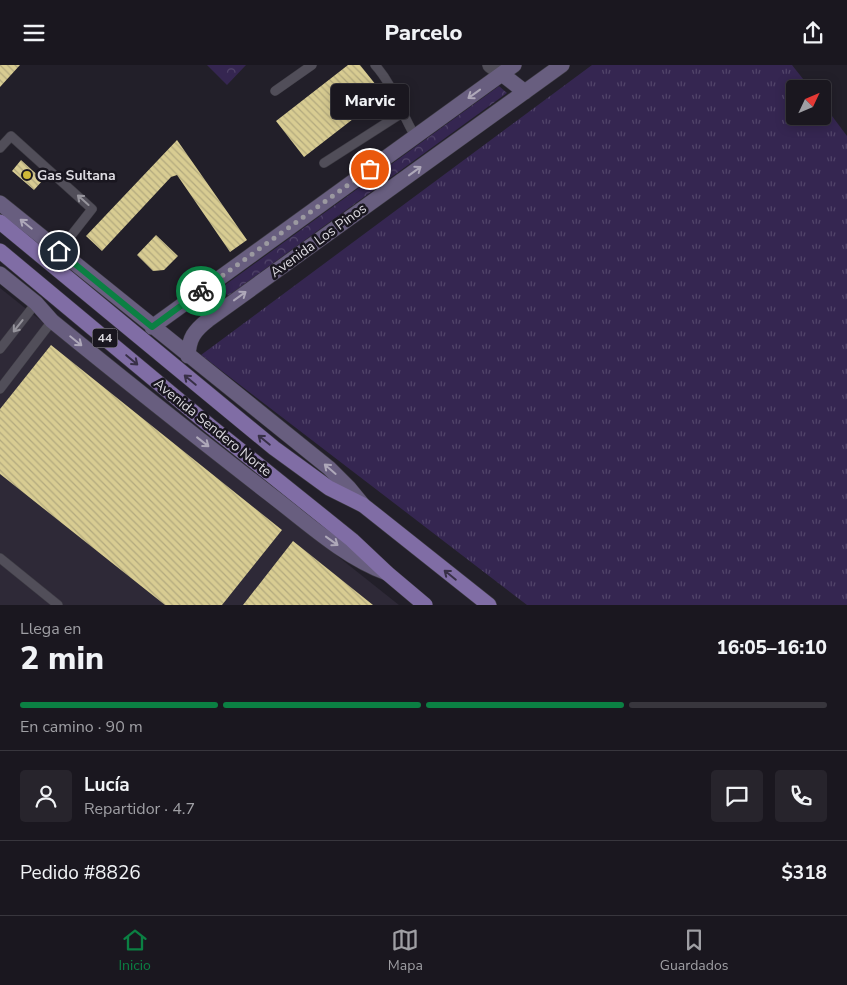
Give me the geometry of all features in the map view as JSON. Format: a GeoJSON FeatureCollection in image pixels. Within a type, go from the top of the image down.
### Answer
{"type":"FeatureCollection","features":[{"type":"Feature","properties":{"kind":"main road","name":"Avenida Sendero Norte"},"geometry":{"type":"LineString","coordinates":[[0,222],[274,448],[322,483],[362,505],[488,605]]}},
{"type":"Feature","properties":{"kind":"main road","name":"Avenida Sendero Norte"},"geometry":{"type":"LineString","coordinates":[[0,251],[210,426],[352,540],[386,573],[424,605]]}},
{"type":"Feature","properties":{"kind":"street","name":"Avenida Los Pinos"},"geometry":{"type":"LineString","coordinates":[[188,356],[189,343],[195,331],[222,309],[562,65]]}},
{"type":"Feature","properties":{"kind":"street","name":"Avenida Los Pinos"},"geometry":{"type":"LineString","coordinates":[[152,327],[415,136],[502,68]]}},
{"type":"Feature","properties":{"kind":"street"},"geometry":{"type":"LineString","coordinates":[[502,68],[525,92]]}},
{"type":"Feature","properties":{"kind":"street","name":"Avenida Sendero Norte"},"geometry":{"type":"LineString","coordinates":[[0,203],[329,468],[349,488],[362,505]]}},
{"type":"Feature","properties":{"kind":"street"},"geometry":{"type":"LineString","coordinates":[[0,274],[36,303],[52,321],[187,430],[317,531],[370,567],[386,573]]}},
{"type":"Feature","properties":{"kind":"street"},"geometry":{"type":"LineString","coordinates":[[206,287],[222,309]]}},
{"type":"Feature","properties":{"kind":"lane"},"geometry":{"type":"LineString","coordinates":[[276,91],[312,65]]}},
{"type":"Feature","properties":{"kind":"lane"},"geometry":{"type":"LineString","coordinates":[[375,65],[393,89],[402,113],[415,136]]}},
{"type":"Feature","properties":{"kind":"lane"},"geometry":{"type":"LineString","coordinates":[[324,163],[402,113]]}},
{"type":"Feature","properties":{"kind":"lane"},"geometry":{"type":"LineString","coordinates":[[0,148],[11,136],[92,209],[59,251]]}},
{"type":"Feature","properties":{"kind":"lane"},"geometry":{"type":"LineString","coordinates":[[0,349],[36,303]]}},
{"type":"Feature","properties":{"kind":"lane"},"geometry":{"type":"LineString","coordinates":[[0,389],[52,321]]}},
{"type":"Feature","properties":{"kind":"lane"},"geometry":{"type":"LineString","coordinates":[[0,558],[58,605]]}},
{"type":"Feature","properties":{"kind":"shaded area"},"geometry":{"type":"Polygon","coordinates":[[[0,288],[399,605],[0,605],[0,288]]]}},
{"type":"Feature","properties":{"kind":"green space"},"geometry":{"type":"Polygon","coordinates":[[[207,65],[246,65],[227,85],[207,65]]]}},
{"type":"Feature","properties":{"kind":"green space"},"geometry":{"type":"Polygon","coordinates":[[[592,65],[792,65],[804,80],[786,80],[786,125],[831,125],[831,115],[847,136],[847,605],[527,605],[201,355],[592,65]]]}},
{"type":"Feature","properties":{"kind":"green space"},"geometry":{"type":"Polygon","coordinates":[[[499,86],[507,93],[228,296],[221,288],[499,86]]]}},
{"type":"Feature","properties":{"kind":"building"},"geometry":{"type":"Polygon","coordinates":[[[0,65],[20,65],[0,87],[0,65]]]}},
{"type":"Feature","properties":{"kind":"building"},"geometry":{"type":"Polygon","coordinates":[[[348,65],[360,65],[384,95],[304,157],[276,121],[348,65]]]}},
{"type":"Feature","properties":{"kind":"building"},"geometry":{"type":"Polygon","coordinates":[[[177,140],[247,240],[230,252],[177,175],[171,177],[102,251],[86,236],[177,140]]]}},
{"type":"Feature","properties":{"kind":"building","name":"Gas Sultana"},"geometry":{"type":"Polygon","coordinates":[[[21,160],[43,180],[34,190],[12,171],[21,160]]]}},
{"type":"Feature","properties":{"kind":"building"},"geometry":{"type":"Polygon","coordinates":[[[156,235],[178,256],[164,270],[153,271],[137,255],[156,235]]]}},
{"type":"Feature","properties":{"kind":"building"},"geometry":{"type":"Polygon","coordinates":[[[51,345],[282,530],[222,605],[165,605],[0,474],[0,409],[51,345]]]}},
{"type":"Feature","properties":{"kind":"building"},"geometry":{"type":"Polygon","coordinates":[[[293,541],[373,605],[243,605],[293,541]]]}},
{"type":"Feature","properties":{"kind":"way so far"},"geometry":{"type":"LineString","coordinates":[[201,291],[370,169]]}},
{"type":"Feature","properties":{"kind":"place","name":"Marvic"},"geometry":{"type":"Point","coordinates":[370,169]}},
{"type":"Feature","properties":{"kind":"place","name":"Gas Sultana"},"geometry":{"type":"Point","coordinates":[27,175]}},
{"type":"Feature","properties":{"kind":"route"},"geometry":{"type":"LineString","coordinates":[[59,251],[152,327],[201,291]]}}]}
